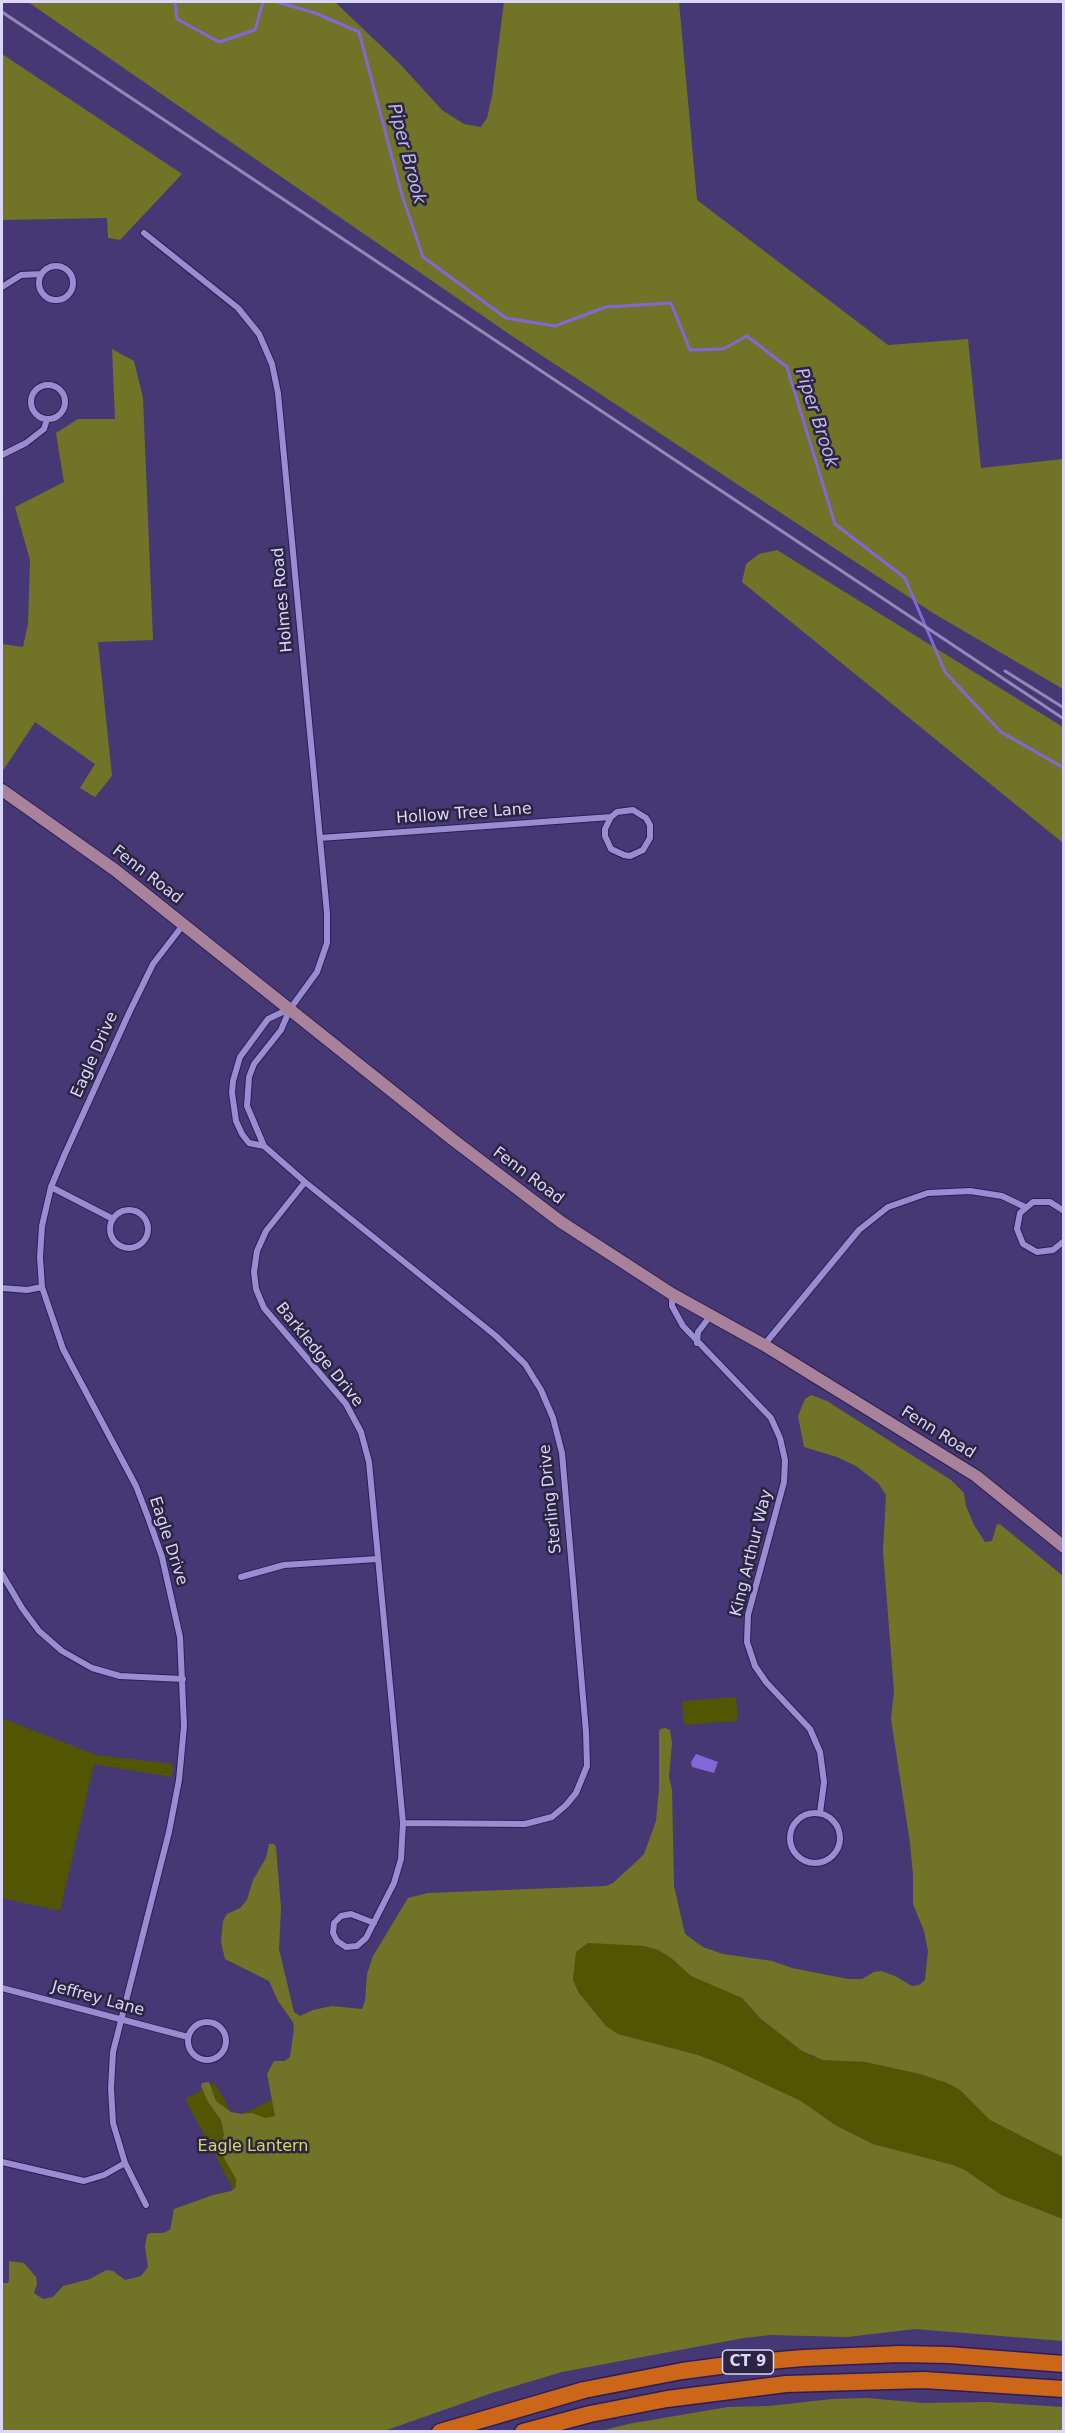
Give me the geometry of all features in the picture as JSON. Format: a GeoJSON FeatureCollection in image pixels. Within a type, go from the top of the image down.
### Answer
{"type":"FeatureCollection","features":[{"type":"Feature","properties":{"kind":"highway","name":"CT 9"},"geometry":{"type":"LineString","coordinates":[[440,2432],[584,2390],[682,2371],[735,2364],[825,2356],[911,2354],[1064,2364]]}},
{"type":"Feature","properties":{"kind":"highway","name":"CT 9"},"geometry":{"type":"LineString","coordinates":[[523,2432],[638,2404],[729,2389],[778,2384],[924,2380],[1064,2389]]}},
{"type":"Feature","properties":{"kind":"street","name":"Holmes Road"},"geometry":{"type":"LineString","coordinates":[[144,233],[238,308],[259,334],[272,364],[278,393],[327,913],[327,943],[317,972],[290,1009]]}},
{"type":"Feature","properties":{"kind":"street"},"geometry":{"type":"LineString","coordinates":[[2,287],[21,275],[41,274],[54,266],[65,268],[69,272],[73,282],[70,293],[55,301],[44,296],[39,286],[41,274]]}},
{"type":"Feature","properties":{"kind":"street"},"geometry":{"type":"LineString","coordinates":[[48,385],[58,388],[66,403],[62,413],[53,419],[47,419],[37,415],[32,399],[37,389],[48,385]]}},
{"type":"Feature","properties":{"kind":"street"},"geometry":{"type":"LineString","coordinates":[[2,455],[26,443],[44,429],[47,419]]}},
{"type":"Feature","properties":{"kind":"street","name":"Fenn Road"},"geometry":{"type":"LineString","coordinates":[[2,790],[115,870],[536,1204],[599,1248],[711,1316],[764,1345],[976,1476],[1064,1547]]}},
{"type":"Feature","properties":{"kind":"street","name":"Hollow Tree Lane"},"geometry":{"type":"LineString","coordinates":[[320,838],[611,817],[625,809],[633,810],[646,818],[651,831],[648,845],[630,856],[611,849],[605,837],[605,830],[611,817]]}},
{"type":"Feature","properties":{"kind":"street","name":"Eagle Drive"},"geometry":{"type":"LineString","coordinates":[[146,2205],[125,2163],[113,2123],[111,2088],[113,2052],[169,1833],[179,1780],[184,1726],[180,1637],[162,1557],[136,1486],[63,1349],[49,1314],[42,1287],[42,1226],[51,1187],[129,1012],[153,964],[183,925]]}},
{"type":"Feature","properties":{"kind":"street","name":"Sterling Drive"},"geometry":{"type":"LineString","coordinates":[[264,1146],[249,1143],[242,1134],[233,1109],[233,1081],[240,1057],[268,1019],[290,1009]]}},
{"type":"Feature","properties":{"kind":"street","name":"Sterling Drive"},"geometry":{"type":"LineString","coordinates":[[290,1009],[281,1030],[254,1064],[249,1077],[247,1106],[264,1146],[305,1182],[496,1336],[525,1364],[541,1390],[553,1418],[562,1453],[586,1732],[586,1766],[576,1793],[552,1817],[525,1824],[403,1823]]}},
{"type":"Feature","properties":{"kind":"street","name":"Barkledge Drive"},"geometry":{"type":"LineString","coordinates":[[305,1182],[266,1232],[257,1251],[254,1272],[256,1289],[264,1308],[346,1404],[361,1432],[369,1462],[403,1823],[401,1859],[394,1883],[374,1923],[366,1938],[357,1946],[346,1947],[337,1941],[333,1933],[334,1923],[341,1916],[351,1914],[374,1923]]}},
{"type":"Feature","properties":{"kind":"street"},"geometry":{"type":"LineString","coordinates":[[51,1187],[113,1219]]}},
{"type":"Feature","properties":{"kind":"street"},"geometry":{"type":"LineString","coordinates":[[764,1345],[859,1230],[888,1208],[928,1193],[970,1191],[1002,1196],[1025,1207]]}},
{"type":"Feature","properties":{"kind":"street"},"geometry":{"type":"LineString","coordinates":[[1064,1211],[1042,1200],[1025,1207],[1020,1213],[1017,1229],[1023,1244],[1037,1252],[1053,1250],[1064,1241]]}},
{"type":"Feature","properties":{"kind":"street"},"geometry":{"type":"LineString","coordinates":[[128,1210],[139,1213],[146,1222],[145,1239],[141,1244],[130,1248],[119,1245],[110,1230],[113,1219],[128,1210]]}},
{"type":"Feature","properties":{"kind":"street"},"geometry":{"type":"LineString","coordinates":[[2,1288],[27,1290],[42,1287]]}},
{"type":"Feature","properties":{"kind":"street","name":"King Arthur Way"},"geometry":{"type":"LineString","coordinates":[[672,1293],[675,1316],[771,1418],[780,1438],[785,1460],[784,1482],[748,1615],[747,1642],[760,1674],[810,1729],[820,1752],[824,1782],[820,1813]]}},
{"type":"Feature","properties":{"kind":"street"},"geometry":{"type":"LineString","coordinates":[[698,1343],[698,1332],[711,1316]]}},
{"type":"Feature","properties":{"kind":"street"},"geometry":{"type":"LineString","coordinates":[[241,1577],[284,1565],[377,1559]]}},
{"type":"Feature","properties":{"kind":"street"},"geometry":{"type":"LineString","coordinates":[[2,1574],[4,1584],[39,1631],[62,1651],[92,1668],[120,1676],[183,1679]]}},
{"type":"Feature","properties":{"kind":"street"},"geometry":{"type":"LineString","coordinates":[[812,1813],[820,1813],[835,1822],[840,1838],[838,1847],[828,1860],[811,1863],[797,1856],[790,1843],[790,1836],[797,1821],[812,1813]]}},
{"type":"Feature","properties":{"kind":"street","name":"Jeffrey Lane"},"geometry":{"type":"LineString","coordinates":[[2,1988],[188,2037]]}},
{"type":"Feature","properties":{"kind":"street"},"geometry":{"type":"LineString","coordinates":[[206,2022],[218,2026],[223,2031],[224,2049],[216,2057],[204,2060],[193,2054],[188,2037],[195,2026],[206,2022]]}},
{"type":"Feature","properties":{"kind":"street"},"geometry":{"type":"LineString","coordinates":[[2,2162],[84,2181],[104,2175],[125,2163]]}},
{"type":"Feature","properties":{"kind":"green space"},"geometry":{"type":"Polygon","coordinates":[[[28,2],[335,2],[400,64],[442,110],[464,124],[481,127],[487,118],[492,96],[504,2],[679,2],[697,200],[888,345],[968,339],[981,468],[1063,459],[1063,689],[933,613],[509,334],[28,2]]]}},
{"type":"Feature","properties":{"kind":"green space"},"geometry":{"type":"Polygon","coordinates":[[[2,54],[182,174],[120,240],[108,238],[107,218],[2,220],[2,54]]]}},
{"type":"Feature","properties":{"kind":"green space"},"geometry":{"type":"Polygon","coordinates":[[[112,349],[134,361],[143,398],[153,640],[98,642],[112,776],[95,797],[80,788],[95,764],[35,722],[2,772],[2,644],[23,647],[28,624],[30,560],[15,507],[64,482],[56,433],[78,419],[115,419],[112,349]]]}},
{"type":"Feature","properties":{"kind":"green space"},"geometry":{"type":"Polygon","coordinates":[[[777,550],[1063,727],[1063,843],[742,582],[746,564],[759,554],[777,550]]]}},
{"type":"Feature","properties":{"kind":"green space"},"geometry":{"type":"Polygon","coordinates":[[[811,1395],[827,1401],[951,1480],[964,1493],[966,1506],[974,1525],[985,1542],[992,1541],[997,1524],[1001,1525],[1063,1576],[1063,2157],[990,2120],[960,2090],[947,2083],[920,2074],[865,2062],[823,2060],[802,2051],[761,2019],[742,1998],[691,1976],[670,1957],[658,1950],[644,1946],[588,1943],[576,1952],[573,1980],[579,1993],[606,2026],[618,2034],[698,2055],[724,2065],[801,2101],[835,2125],[873,2144],[953,2165],[965,2170],[1001,2195],[1063,2219],[1063,2341],[915,2329],[847,2337],[770,2335],[744,2338],[562,2372],[492,2393],[384,2431],[2,2431],[2,2283],[8,2283],[9,2280],[9,2261],[24,2263],[36,2277],[37,2284],[34,2293],[43,2299],[53,2297],[63,2286],[90,2279],[106,2270],[113,2271],[125,2280],[141,2276],[148,2267],[145,2246],[147,2235],[170,2230],[174,2209],[231,2191],[236,2187],[236,2179],[220,2151],[224,2134],[221,2120],[208,2102],[201,2086],[202,2083],[209,2082],[216,2101],[231,2112],[252,2113],[265,2118],[275,2116],[267,2074],[274,2061],[285,2061],[290,2057],[293,2022],[278,2001],[269,1981],[225,1959],[221,1942],[223,1921],[227,1914],[240,1908],[247,1900],[253,1880],[266,1858],[269,1844],[274,1844],[276,1847],[281,1908],[279,1949],[294,2012],[300,2016],[313,2010],[332,2006],[362,2009],[365,2001],[367,1974],[373,1956],[408,1898],[428,1893],[606,1886],[613,1883],[638,1860],[644,1854],[656,1821],[659,1788],[659,1732],[660,1729],[665,1728],[670,1730],[672,1743],[669,1777],[672,1790],[674,1886],[685,1934],[703,1947],[723,1954],[772,1961],[792,1968],[848,1979],[862,1979],[881,1971],[912,1986],[919,1985],[925,1980],[928,1951],[924,1931],[913,1904],[910,1843],[891,1719],[894,1691],[883,1551],[886,1495],[878,1483],[856,1466],[837,1457],[804,1447],[798,1416],[805,1399],[811,1395]]]}},
{"type":"Feature","properties":{"kind":"green space"},"geometry":{"type":"Polygon","coordinates":[[[736,1697],[738,1721],[684,1725],[682,1701],[736,1697]]]}},
{"type":"Feature","properties":{"kind":"green space"},"geometry":{"type":"Polygon","coordinates":[[[2,1718],[96,1755],[173,1764],[172,1777],[94,1764],[60,1911],[2,1898],[2,1718]]]}},
{"type":"Feature","properties":{"kind":"green space"},"geometry":{"type":"Polygon","coordinates":[[[588,1943],[644,1946],[658,1950],[670,1957],[691,1976],[742,1998],[761,2019],[802,2051],[814,2057],[865,2062],[920,2074],[960,2090],[970,2100],[1063,2157],[1063,2219],[1001,2195],[965,2170],[953,2165],[873,2144],[835,2125],[801,2101],[724,2065],[698,2055],[618,2034],[606,2026],[579,1993],[573,1980],[576,1952],[588,1943]]]}},
{"type":"Feature","properties":{"kind":"green space","name":"Eagle Lantern"},"geometry":{"type":"Polygon","coordinates":[[[215,2083],[234,2118],[294,2089],[237,2196],[185,2099],[215,2083]]]}},
{"type":"Feature","properties":{"kind":"green space"},"geometry":{"type":"Polygon","coordinates":[[[867,2398],[923,2403],[987,2402],[1063,2407],[1063,2431],[601,2431],[628,2424],[728,2407],[867,2398]]]}},
{"type":"Feature","properties":{"kind":"shaded area"},"geometry":{"type":"Polygon","coordinates":[[[696,1754],[718,1762],[714,1773],[692,1767],[691,1762],[696,1754]]]}},
{"type":"Feature","properties":{"kind":"waterway","name":"Piper Brook"},"geometry":{"type":"LineString","coordinates":[[175,2],[177,19],[219,42],[255,30],[263,2]]}},
{"type":"Feature","properties":{"kind":"waterway","name":"Piper Brook"},"geometry":{"type":"LineString","coordinates":[[277,2],[315,13],[359,32],[402,195],[423,257],[506,318],[555,326],[606,307],[671,303],[690,350],[723,349],[747,336],[787,367],[835,524],[905,578],[945,672],[1001,732],[1064,768]]}},
{"type":"Feature","properties":{"kind":"railway"},"geometry":{"type":"LineString","coordinates":[[2,12],[1064,719]]}},
{"type":"Feature","properties":{"kind":"railway"},"geometry":{"type":"LineString","coordinates":[[1005,671],[1064,708]]}}]}
